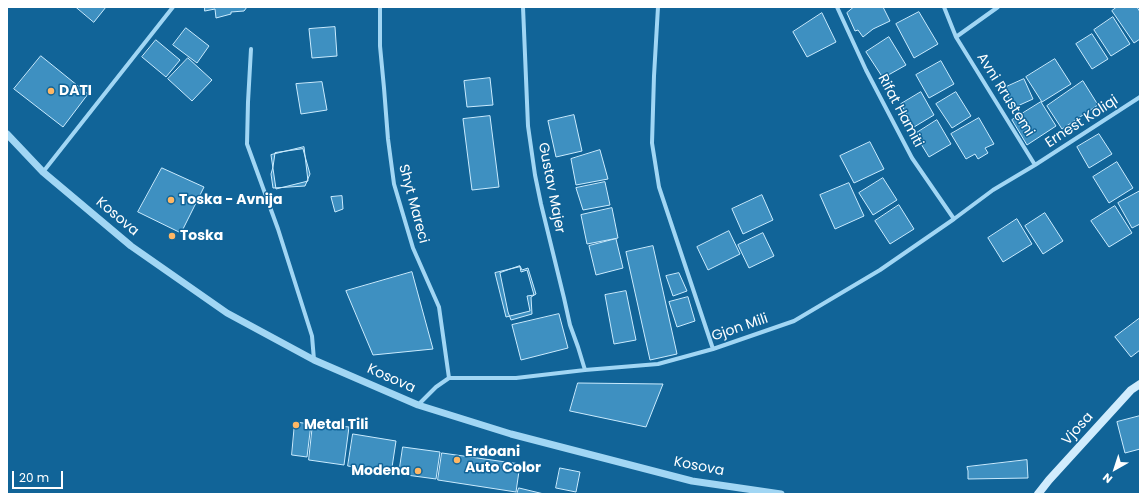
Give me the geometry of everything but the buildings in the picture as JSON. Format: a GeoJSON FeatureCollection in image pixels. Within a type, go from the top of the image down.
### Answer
{"type":"FeatureCollection","features":[{"type":"Feature","properties":{"kind":"main road","name":"Vjosa"},"geometry":{"type":"LineString","coordinates":[[1038,494],[1131,390],[1140,384]]}},
{"type":"Feature","properties":{"kind":"street"},"geometry":{"type":"LineString","coordinates":[[43,172],[173,7]]}},
{"type":"Feature","properties":{"kind":"street","name":"Shyt Mareci"},"geometry":{"type":"LineString","coordinates":[[380,7],[380,46],[388,138],[394,184],[413,248],[439,306],[450,378]]}},
{"type":"Feature","properties":{"kind":"street","name":"Gustav Majer"},"geometry":{"type":"LineString","coordinates":[[523,7],[528,126],[535,175],[540,204],[570,325],[585,370]]}},
{"type":"Feature","properties":{"kind":"street"},"geometry":{"type":"LineString","coordinates":[[658,7],[652,143],[659,187],[713,349]]}},
{"type":"Feature","properties":{"kind":"street","name":"Rifat Hamiti"},"geometry":{"type":"LineString","coordinates":[[837,7],[866,70],[912,158],[954,219]]}},
{"type":"Feature","properties":{"kind":"street","name":"Avni Rrustemi"},"geometry":{"type":"LineString","coordinates":[[944,7],[956,37],[988,86],[1035,165]]}},
{"type":"Feature","properties":{"kind":"street"},"geometry":{"type":"LineString","coordinates":[[956,37],[998,7]]}},
{"type":"Feature","properties":{"kind":"street"},"geometry":{"type":"LineString","coordinates":[[251,49],[247,144],[278,229],[312,336],[314,360]]}},
{"type":"Feature","properties":{"kind":"street","name":"Ernest Koliqi"},"geometry":{"type":"LineString","coordinates":[[1035,165],[1140,97]]}},
{"type":"Feature","properties":{"kind":"street","name":"Kosova"},"geometry":{"type":"LineString","coordinates":[[7,134],[43,172],[131,246],[227,313],[314,360],[418,406],[511,434],[692,481],[781,494]]}},
{"type":"Feature","properties":{"kind":"street","name":"Gjon Mili"},"geometry":{"type":"LineString","coordinates":[[450,378],[516,378],[658,364],[713,349],[794,321],[880,270],[993,190],[1035,165]]}},
{"type":"Feature","properties":{"kind":"street"},"geometry":{"type":"LineString","coordinates":[[418,406],[436,387],[450,378]]}},
{"type":"Feature","properties":{"kind":"place","name":"DATI"},"geometry":{"type":"Point","coordinates":[51,91]}},
{"type":"Feature","properties":{"kind":"place","name":"Toska - Avnija"},"geometry":{"type":"Point","coordinates":[171,200]}},
{"type":"Feature","properties":{"kind":"place","name":"Toska"},"geometry":{"type":"Point","coordinates":[172,236]}},
{"type":"Feature","properties":{"kind":"place","name":"Metal Tili"},"geometry":{"type":"Point","coordinates":[296,425]}},
{"type":"Feature","properties":{"kind":"place","name":"Erdoani Auto Color"},"geometry":{"type":"Point","coordinates":[457,460]}},
{"type":"Feature","properties":{"kind":"place","name":"Modena"},"geometry":{"type":"Point","coordinates":[418,471]}}]}
